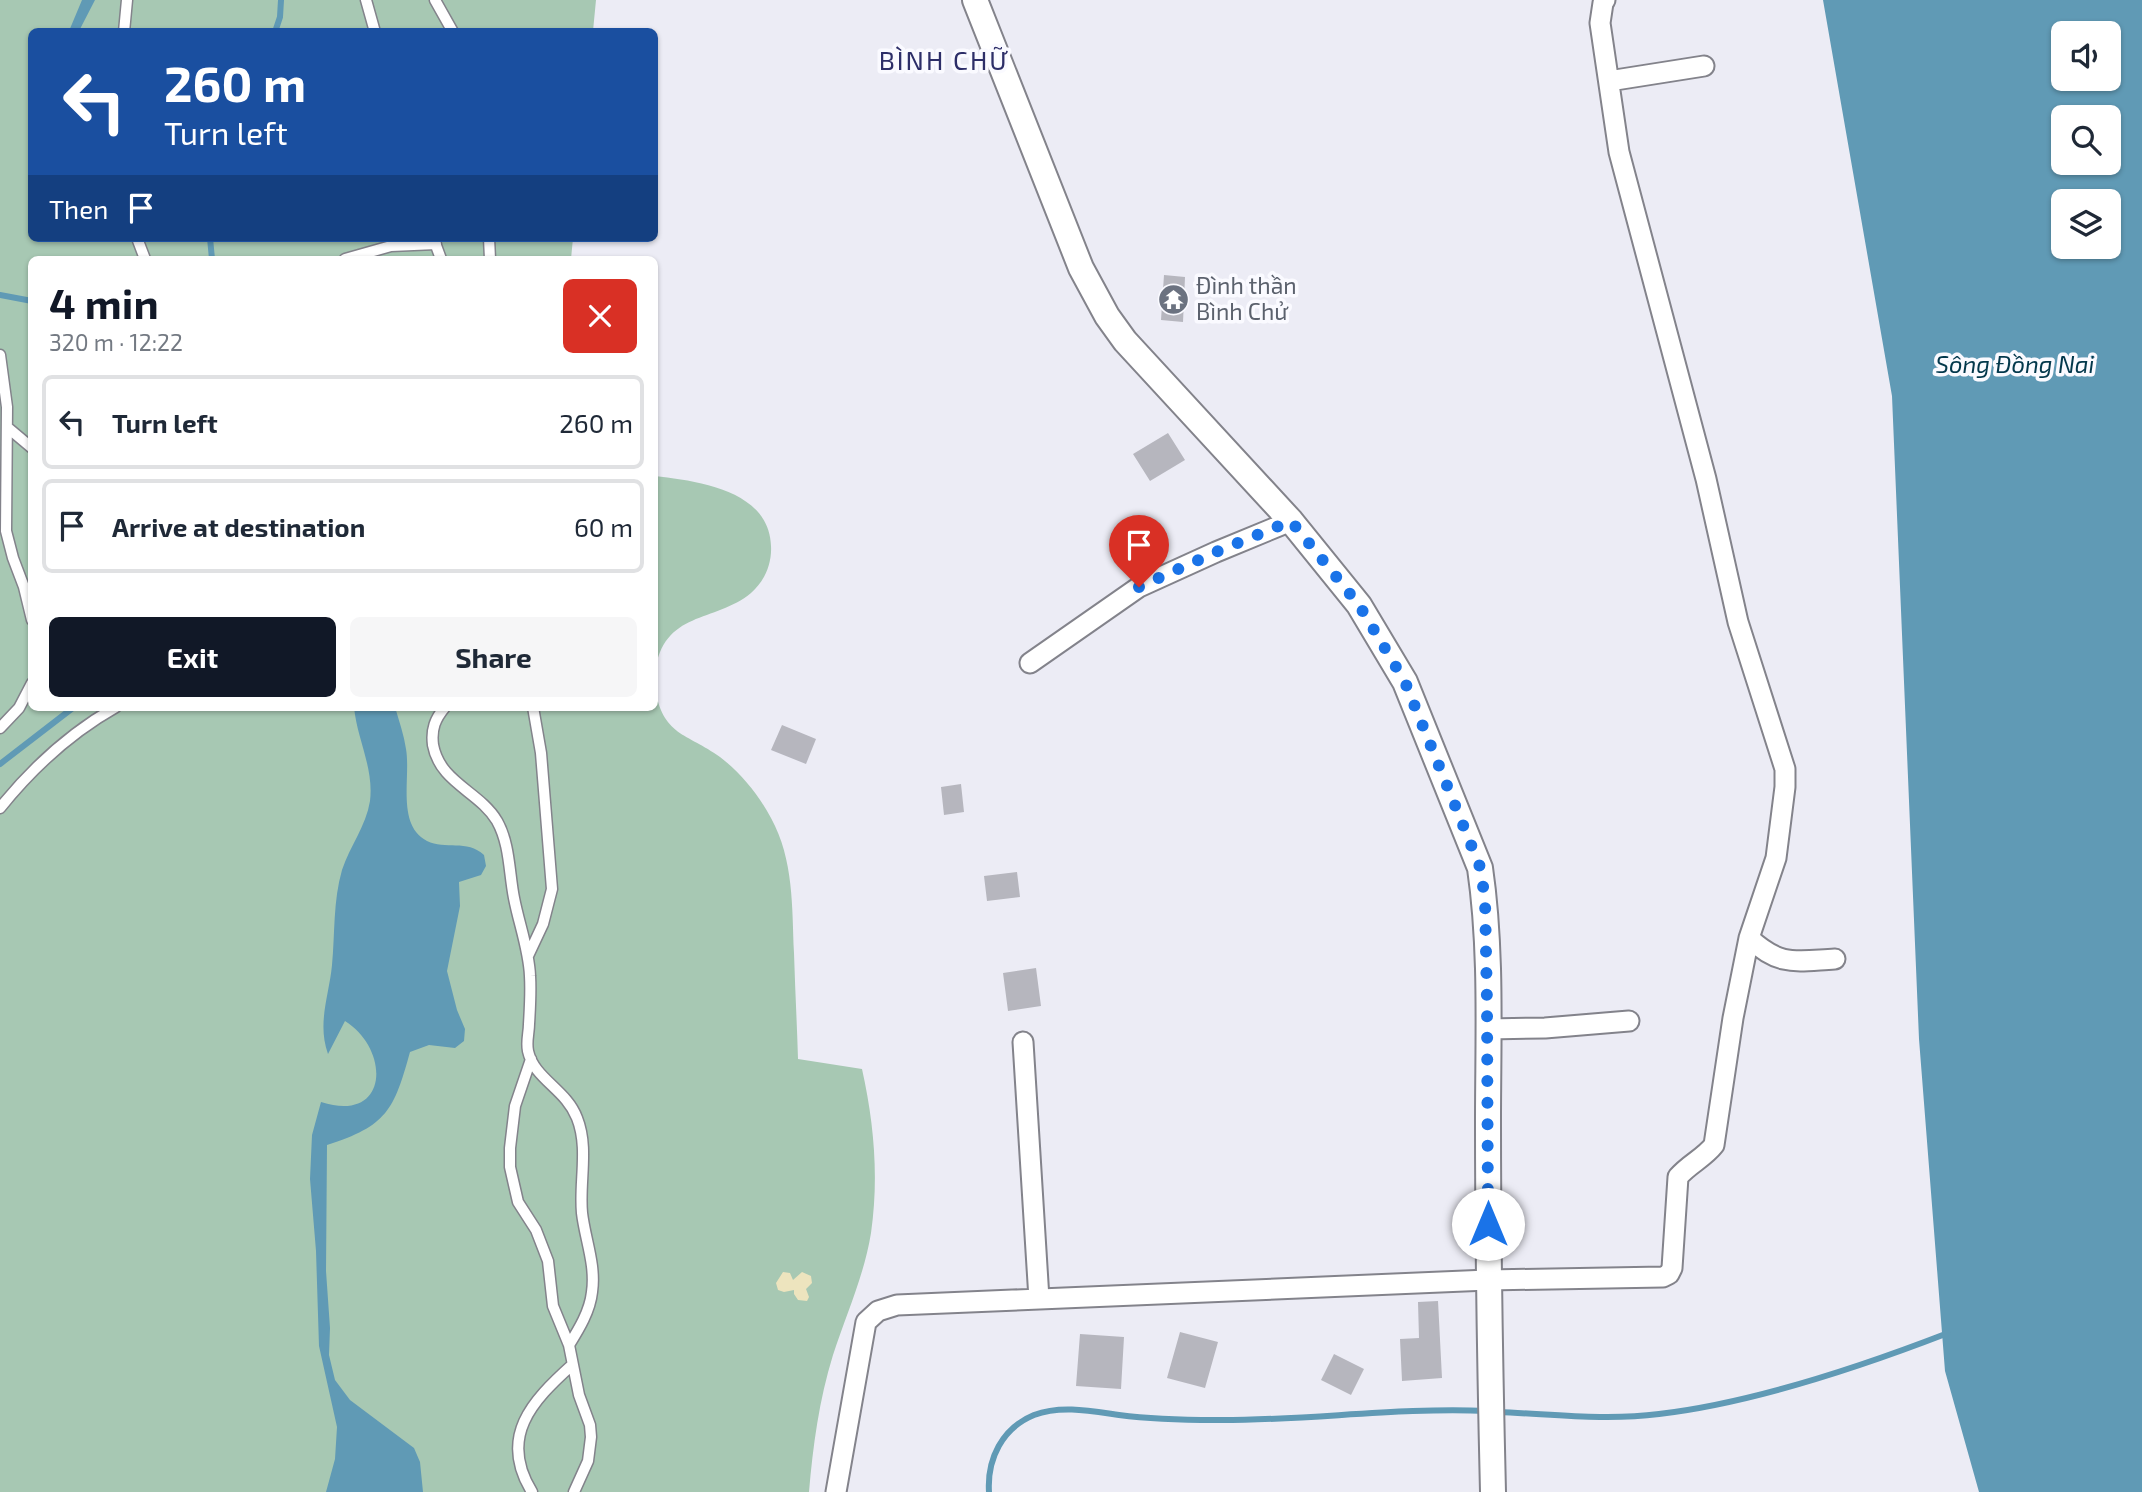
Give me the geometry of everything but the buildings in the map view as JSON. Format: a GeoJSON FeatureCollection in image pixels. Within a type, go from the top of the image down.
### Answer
{"type":"FeatureCollection","features":[{"type":"Feature","properties":{"kind":"street"},"geometry":{"type":"LineString","coordinates":[[975,0],[1081,268],[1107,316],[1125,341],[1291,521],[1359,605],[1405,682],[1477,857],[1485,899],[1488,1280],[1493,1492]]}},
{"type":"Feature","properties":{"kind":"street"},"geometry":{"type":"LineString","coordinates":[[836,1492],[866,1322],[878,1311],[897,1305],[1488,1280],[1663,1278],[1669,1274],[1672,1268],[1678,1177],[1714,1145],[1733,1018],[1749,937],[1776,859],[1785,769],[1738,622],[1706,480],[1619,152],[1600,23],[1602,3],[1605,0]]}},
{"type":"Feature","properties":{"kind":"street"},"geometry":{"type":"LineString","coordinates":[[1609,81],[1704,66]]}},
{"type":"Feature","properties":{"kind":"street"},"geometry":{"type":"LineString","coordinates":[[1030,663],[1139,587],[1291,521]]}},
{"type":"Feature","properties":{"kind":"street"},"geometry":{"type":"LineString","coordinates":[[1749,937],[1764,952],[1778,960],[1835,959]]}},
{"type":"Feature","properties":{"kind":"street"},"geometry":{"type":"LineString","coordinates":[[1488,1029],[1545,1028],[1629,1021]]}},
{"type":"Feature","properties":{"kind":"street"},"geometry":{"type":"LineString","coordinates":[[1023,1042],[1039,1299]]}},
{"type":"Feature","properties":{"kind":"lane"},"geometry":{"type":"LineString","coordinates":[[124,28],[127,0]]}},
{"type":"Feature","properties":{"kind":"lane"},"geometry":{"type":"LineString","coordinates":[[366,0],[374,28]]}},
{"type":"Feature","properties":{"kind":"lane"},"geometry":{"type":"LineString","coordinates":[[435,0],[451,28]]}},
{"type":"Feature","properties":{"kind":"lane"},"geometry":{"type":"LineString","coordinates":[[353,256],[387,243],[424,242]]}},
{"type":"Feature","properties":{"kind":"lane"},"geometry":{"type":"LineString","coordinates":[[0,355],[6,388],[6,531],[28,604]]}},
{"type":"Feature","properties":{"kind":"lane"},"geometry":{"type":"LineString","coordinates":[[7,427],[28,445]]}},
{"type":"Feature","properties":{"kind":"lane"},"geometry":{"type":"LineString","coordinates":[[0,727],[19,708],[28,691]]}},
{"type":"Feature","properties":{"kind":"lane"},"geometry":{"type":"LineString","coordinates":[[0,808],[49,754],[110,711]]}},
{"type":"Feature","properties":{"kind":"lane"},"geometry":{"type":"LineString","coordinates":[[443,711],[432,729],[434,750],[445,772],[487,808],[502,831],[528,956],[531,996],[527,1038],[531,1059],[536,1069],[571,1105],[582,1133],[582,1211],[592,1271],[592,1292],[589,1306],[569,1345]]}},
{"type":"Feature","properties":{"kind":"lane"},"geometry":{"type":"LineString","coordinates":[[528,956],[543,924],[552,888],[541,753],[534,711]]}},
{"type":"Feature","properties":{"kind":"lane"},"geometry":{"type":"LineString","coordinates":[[531,1059],[522,1083],[512,1127],[511,1176],[518,1202],[536,1230],[546,1253],[553,1306],[569,1345],[572,1366],[592,1437],[588,1461],[574,1492]]}},
{"type":"Feature","properties":{"kind":"lane"},"geometry":{"type":"LineString","coordinates":[[532,1492],[518,1458],[524,1420],[538,1397],[572,1366]]}},
{"type":"Feature","properties":{"kind":"green space"},"geometry":{"type":"Polygon","coordinates":[[[0,0],[596,0],[593,28],[28,28],[28,242],[573,242],[571,256],[28,256],[28,711],[658,711],[658,703],[663,715],[678,731],[720,757],[735,770],[771,818],[779,834],[788,867],[792,901],[798,1059],[862,1069],[872,1130],[875,1191],[871,1233],[824,1389],[809,1492],[0,1492],[0,0]]]}},
{"type":"Feature","properties":{"kind":"green space"},"geometry":{"type":"Polygon","coordinates":[[[658,476],[710,486],[745,501],[758,512],[767,527],[771,546],[769,565],[764,577],[751,593],[679,628],[668,638],[658,661],[658,476]]]}},
{"type":"Feature","properties":{"kind":"sand"},"geometry":{"type":"Polygon","coordinates":[[[783,1272],[790,1273],[793,1280],[802,1272],[811,1276],[812,1283],[806,1289],[809,1297],[807,1301],[798,1300],[794,1290],[778,1290],[776,1283],[783,1272]]]}},
{"type":"Feature","properties":{"kind":"water"},"geometry":{"type":"Polygon","coordinates":[[[82,0],[95,0],[81,28],[70,28],[82,0]]]}},
{"type":"Feature","properties":{"kind":"water","name":"Sông Đồng Nai"},"geometry":{"type":"Polygon","coordinates":[[[1823,0],[2142,0],[2142,1492],[1979,1492],[1945,1371],[1919,1039],[1892,396],[1823,0]]]}},
{"type":"Feature","properties":{"kind":"water"},"geometry":{"type":"Polygon","coordinates":[[[355,711],[396,711],[406,749],[407,800],[411,824],[417,834],[434,844],[477,850],[484,855],[486,866],[481,875],[459,882],[460,906],[447,971],[465,1029],[464,1041],[455,1048],[429,1045],[410,1052],[399,1088],[385,1113],[363,1131],[327,1145],[326,1271],[329,1355],[335,1380],[350,1400],[414,1448],[420,1462],[423,1492],[326,1492],[335,1459],[337,1427],[319,1346],[316,1251],[310,1179],[312,1135],[321,1102],[343,1106],[360,1103],[371,1094],[376,1081],[376,1065],[360,1034],[345,1021],[328,1054],[324,1031],[339,882],[370,801],[370,777],[355,711]]]}},
{"type":"Feature","properties":{"kind":"waterway"},"geometry":{"type":"LineString","coordinates":[[276,28],[281,0]]}},
{"type":"Feature","properties":{"kind":"waterway"},"geometry":{"type":"LineString","coordinates":[[210,242],[212,256]]}},
{"type":"Feature","properties":{"kind":"waterway"},"geometry":{"type":"LineString","coordinates":[[0,295],[28,300]]}},
{"type":"Feature","properties":{"kind":"waterway"},"geometry":{"type":"LineString","coordinates":[[0,764],[69,711]]}},
{"type":"Feature","properties":{"kind":"waterway"},"geometry":{"type":"LineString","coordinates":[[1498,1412],[1619,1417],[1695,1409],[1806,1382],[1948,1333]]}},
{"type":"Feature","properties":{"kind":"waterway"},"geometry":{"type":"LineString","coordinates":[[989,1492],[994,1457],[1005,1436],[1034,1415],[1055,1410],[1215,1420],[1419,1411],[1487,1411]]}},
{"type":"Feature","properties":{"kind":"place","name":"Đình thần Bình Chử"},"geometry":{"type":"Point","coordinates":[1173,299]}},
{"type":"Feature","properties":{"kind":"district","name":"BÌNH CHỮ"},"geometry":{"type":"Point","coordinates":[944,61]}},
{"type":"Feature","properties":{"kind":"route"},"geometry":{"type":"LineString","coordinates":[[1139,587],[1291,521],[1359,605],[1405,682],[1477,857],[1485,899],[1488,1224]]}}]}
